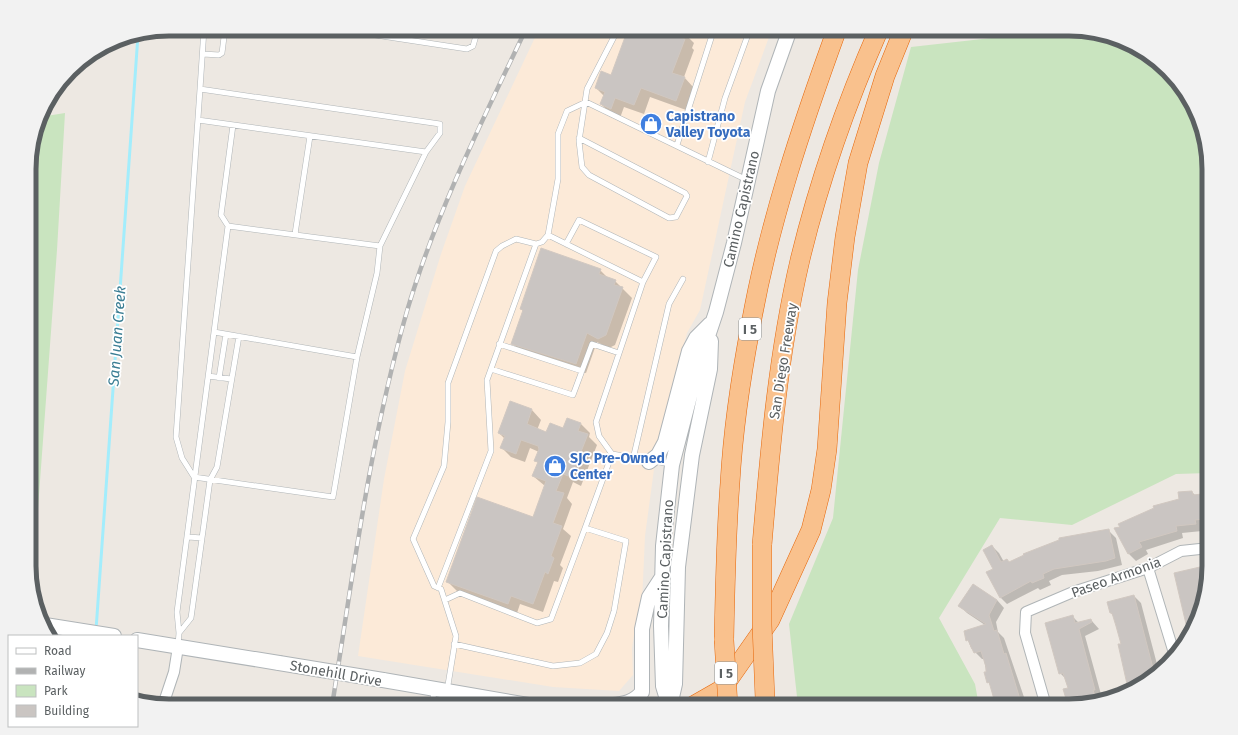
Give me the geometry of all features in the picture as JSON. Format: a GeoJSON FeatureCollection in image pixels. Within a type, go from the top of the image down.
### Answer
{"type":"FeatureCollection","features":[{"type":"Feature","properties":{"kind":"highway","name":"I 5"},"geometry":{"type":"LineString","coordinates":[[728,699],[724,640],[730,481],[751,323],[793,151],[834,36]]}},
{"type":"Feature","properties":{"kind":"highway","name":"San Diego Freeway"},"geometry":{"type":"LineString","coordinates":[[765,699],[762,625],[762,545],[772,435],[785,339],[800,261],[817,196],[852,93],[876,36]]}},
{"type":"Feature","properties":{"kind":"highway"},"geometry":{"type":"LineString","coordinates":[[705,699],[721,690],[770,620],[811,530],[821,490],[827,450],[837,303],[845,237],[858,163],[885,76],[901,36]]}},
{"type":"Feature","properties":{"kind":"main road","name":"Camino Capistrano"},"geometry":{"type":"LineString","coordinates":[[667,699],[663,686],[661,626],[665,516],[672,465],[697,369],[713,321],[734,243],[768,91],[788,36]]}},
{"type":"Feature","properties":{"kind":"main road","name":"Camino Capistrano"},"geometry":{"type":"LineString","coordinates":[[671,699],[675,684],[678,567],[692,455],[705,394],[711,351],[713,321]]}},
{"type":"Feature","properties":{"kind":"main road"},"geometry":{"type":"LineString","coordinates":[[649,462],[658,455],[665,442],[689,351],[696,338],[713,321]]}},
{"type":"Feature","properties":{"kind":"main road"},"geometry":{"type":"LineString","coordinates":[[678,567],[673,541],[680,475],[672,465],[686,452],[690,442],[711,351]]}},
{"type":"Feature","properties":{"kind":"main road"},"geometry":{"type":"LineString","coordinates":[[637,699],[642,692],[642,629],[649,597],[663,575]]}},
{"type":"Feature","properties":{"kind":"main road"},"geometry":{"type":"LineString","coordinates":[[50,626],[108,635]]}},
{"type":"Feature","properties":{"kind":"main road","name":"Stonehill Drive"},"geometry":{"type":"LineString","coordinates":[[138,640],[154,643],[178,640],[279,663],[490,699]]}},
{"type":"Feature","properties":{"kind":"street","name":"Paseo Armonia"},"geometry":{"type":"LineString","coordinates":[[1044,699],[1025,633],[1026,612],[1073,592],[1148,568],[1181,551],[1202,549]]}},
{"type":"Feature","properties":{"kind":"street"},"geometry":{"type":"LineString","coordinates":[[1148,568],[1173,649]]}},
{"type":"Feature","properties":{"kind":"street"},"geometry":{"type":"LineString","coordinates":[[165,699],[174,672],[178,640]]}},
{"type":"Feature","properties":{"kind":"lane"},"geometry":{"type":"LineString","coordinates":[[200,88],[440,124],[440,133],[426,152],[380,246],[377,273],[357,357],[333,498],[194,477],[182,458],[176,437],[200,88],[203,54],[204,36]]}},
{"type":"Feature","properties":{"kind":"lane"},"geometry":{"type":"LineString","coordinates":[[203,54],[219,55],[222,53],[224,36]]}},
{"type":"Feature","properties":{"kind":"lane"},"geometry":{"type":"LineString","coordinates":[[382,36],[467,49],[473,46],[476,36]]}},
{"type":"Feature","properties":{"kind":"lane"},"geometry":{"type":"LineString","coordinates":[[579,138],[685,193],[687,196],[676,217],[669,218],[589,176],[582,167],[579,138],[587,89],[614,36]]}},
{"type":"Feature","properties":{"kind":"lane"},"geometry":{"type":"LineString","coordinates":[[677,145],[712,36]]}},
{"type":"Feature","properties":{"kind":"lane"},"geometry":{"type":"LineString","coordinates":[[708,162],[725,98],[747,36]]}},
{"type":"Feature","properties":{"kind":"lane"},"geometry":{"type":"LineString","coordinates":[[586,102],[677,145],[748,181]]}},
{"type":"Feature","properties":{"kind":"lane"},"geometry":{"type":"LineString","coordinates":[[436,699],[440,691],[456,636],[441,589],[434,586],[413,539],[444,466],[448,422],[448,383],[496,252],[502,246],[516,240],[536,244],[542,242],[548,235],[558,179],[558,134],[567,111],[586,102]]}},
{"type":"Feature","properties":{"kind":"lane"},"geometry":{"type":"LineString","coordinates":[[198,120],[426,152]]}},
{"type":"Feature","properties":{"kind":"lane"},"geometry":{"type":"LineString","coordinates":[[178,640],[177,612],[228,226],[221,215],[233,125]]}},
{"type":"Feature","properties":{"kind":"lane"},"geometry":{"type":"LineString","coordinates":[[295,234],[310,136]]}},
{"type":"Feature","properties":{"kind":"lane"},"geometry":{"type":"LineString","coordinates":[[566,244],[579,220],[656,258],[643,282],[596,422],[599,436],[612,454],[672,465]]}},
{"type":"Feature","properties":{"kind":"lane"},"geometry":{"type":"LineString","coordinates":[[228,226],[380,246]]}},
{"type":"Feature","properties":{"kind":"lane"},"geometry":{"type":"LineString","coordinates":[[548,235],[643,282]]}},
{"type":"Feature","properties":{"kind":"lane"},"geometry":{"type":"LineString","coordinates":[[438,588],[491,451],[487,380],[536,244]]}},
{"type":"Feature","properties":{"kind":"lane"},"geometry":{"type":"LineString","coordinates":[[633,459],[669,304],[683,279]]}},
{"type":"Feature","properties":{"kind":"lane"},"geometry":{"type":"LineString","coordinates":[[214,332],[357,357]]}},
{"type":"Feature","properties":{"kind":"lane"},"geometry":{"type":"LineString","coordinates":[[218,378],[226,334]]}},
{"type":"Feature","properties":{"kind":"lane"},"geometry":{"type":"LineString","coordinates":[[178,640],[191,618],[210,480],[217,467],[239,336]]}},
{"type":"Feature","properties":{"kind":"lane"},"geometry":{"type":"LineString","coordinates":[[500,344],[582,371]]}},
{"type":"Feature","properties":{"kind":"lane"},"geometry":{"type":"LineString","coordinates":[[490,369],[573,395],[592,344],[619,353]]}},
{"type":"Feature","properties":{"kind":"lane"},"geometry":{"type":"LineString","coordinates":[[208,376],[231,380]]}},
{"type":"Feature","properties":{"kind":"lane"},"geometry":{"type":"LineString","coordinates":[[445,600],[460,593],[537,624],[551,619],[612,454]]}},
{"type":"Feature","properties":{"kind":"lane"},"geometry":{"type":"LineString","coordinates":[[454,644],[553,666],[580,663],[596,654],[607,633],[614,611],[626,541],[585,528]]}},
{"type":"Feature","properties":{"kind":"lane"},"geometry":{"type":"LineString","coordinates":[[188,537],[202,538]]}},
{"type":"Feature","properties":{"kind":"shaded area"},"geometry":{"type":"Polygon","coordinates":[[[536,36],[769,36],[745,102],[700,310],[687,333],[657,447],[645,536],[642,603],[635,628],[632,648],[633,675],[619,691],[553,687],[358,656],[384,479],[405,371],[441,254],[465,186],[536,36]]]}},
{"type":"Feature","properties":{"kind":"green space"},"geometry":{"type":"Polygon","coordinates":[[[1008,36],[1087,37],[1120,46],[1136,54],[1150,63],[1163,75],[1180,95],[1195,126],[1202,160],[1202,473],[1176,474],[1072,525],[1000,518],[939,618],[975,684],[978,699],[797,699],[789,624],[833,518],[858,270],[879,163],[911,47],[1008,36]]]}},
{"type":"Feature","properties":{"kind":"green space"},"geometry":{"type":"Polygon","coordinates":[[[65,113],[57,250],[36,536],[36,169],[37,151],[47,116],[65,113]]]}},
{"type":"Feature","properties":{"kind":"building"},"geometry":{"type":"Polygon","coordinates":[[[625,36],[684,36],[683,39],[685,39],[672,73],[685,77],[676,101],[641,88],[634,105],[615,98],[611,109],[600,104],[605,92],[595,88],[601,71],[611,75],[625,36]]]}},
{"type":"Feature","properties":{"kind":"building"},"geometry":{"type":"Polygon","coordinates":[[[541,248],[601,269],[599,274],[616,280],[614,285],[623,287],[606,335],[598,339],[587,333],[576,364],[511,344],[523,310],[520,309],[541,248]]]}},
{"type":"Feature","properties":{"kind":"building"},"geometry":{"type":"Polygon","coordinates":[[[510,401],[532,409],[527,424],[546,432],[550,423],[563,428],[567,418],[581,423],[578,431],[588,434],[571,477],[563,474],[556,491],[564,493],[553,523],[562,526],[551,556],[554,558],[548,574],[545,572],[533,604],[511,596],[508,604],[446,582],[477,497],[533,517],[546,481],[532,476],[538,462],[534,461],[539,449],[538,446],[521,440],[516,454],[500,448],[505,436],[498,433],[510,401]]]}},
{"type":"Feature","properties":{"kind":"building"},"geometry":{"type":"Polygon","coordinates":[[[1192,491],[1193,495],[1202,494],[1202,519],[1195,520],[1196,524],[1176,526],[1177,531],[1139,542],[1142,547],[1128,554],[1114,528],[1120,527],[1118,524],[1154,508],[1153,506],[1179,499],[1178,492],[1192,491]]]}},
{"type":"Feature","properties":{"kind":"building"},"geometry":{"type":"Polygon","coordinates":[[[1109,529],[1115,558],[1106,561],[1054,569],[1043,574],[1044,578],[1032,583],[1031,581],[1000,598],[986,572],[993,569],[983,550],[992,545],[1001,562],[1007,559],[1009,562],[1024,555],[1023,554],[1059,540],[1059,538],[1109,529]]]}},
{"type":"Feature","properties":{"kind":"building"},"geometry":{"type":"Polygon","coordinates":[[[1200,567],[1202,575],[1199,592],[1195,609],[1189,623],[1186,624],[1174,573],[1200,567]]]}},
{"type":"Feature","properties":{"kind":"building"},"geometry":{"type":"Polygon","coordinates":[[[973,584],[997,600],[989,615],[994,631],[997,630],[1004,654],[1006,653],[1020,699],[994,699],[989,682],[987,683],[984,672],[986,672],[986,667],[981,651],[974,653],[968,640],[966,641],[964,631],[986,624],[958,606],[973,584]]]}},
{"type":"Feature","properties":{"kind":"building"},"geometry":{"type":"Polygon","coordinates":[[[1134,595],[1153,669],[1133,682],[1127,684],[1118,644],[1121,644],[1112,613],[1110,613],[1107,602],[1134,595]]]}},
{"type":"Feature","properties":{"kind":"building"},"geometry":{"type":"Polygon","coordinates":[[[1073,615],[1075,623],[1091,619],[1092,622],[1079,629],[1095,690],[1093,690],[1095,696],[1078,699],[1066,699],[1063,689],[1068,688],[1063,673],[1059,674],[1045,623],[1073,615]]]}},
{"type":"Feature","properties":{"kind":"waterway","name":"San Juan Creek"},"geometry":{"type":"LineString","coordinates":[[96,630],[138,40]]}},
{"type":"Feature","properties":{"kind":"railway"},"geometry":{"type":"LineString","coordinates":[[333,699],[355,557],[373,458],[394,360],[407,311],[446,203],[523,36]]}},
{"type":"Feature","properties":{"kind":"place","name":"Capistrano Valley Toyota"},"geometry":{"type":"Point","coordinates":[651,124]}},
{"type":"Feature","properties":{"kind":"place","name":"SJC Pre-Owned Center"},"geometry":{"type":"Point","coordinates":[555,466]}}]}
